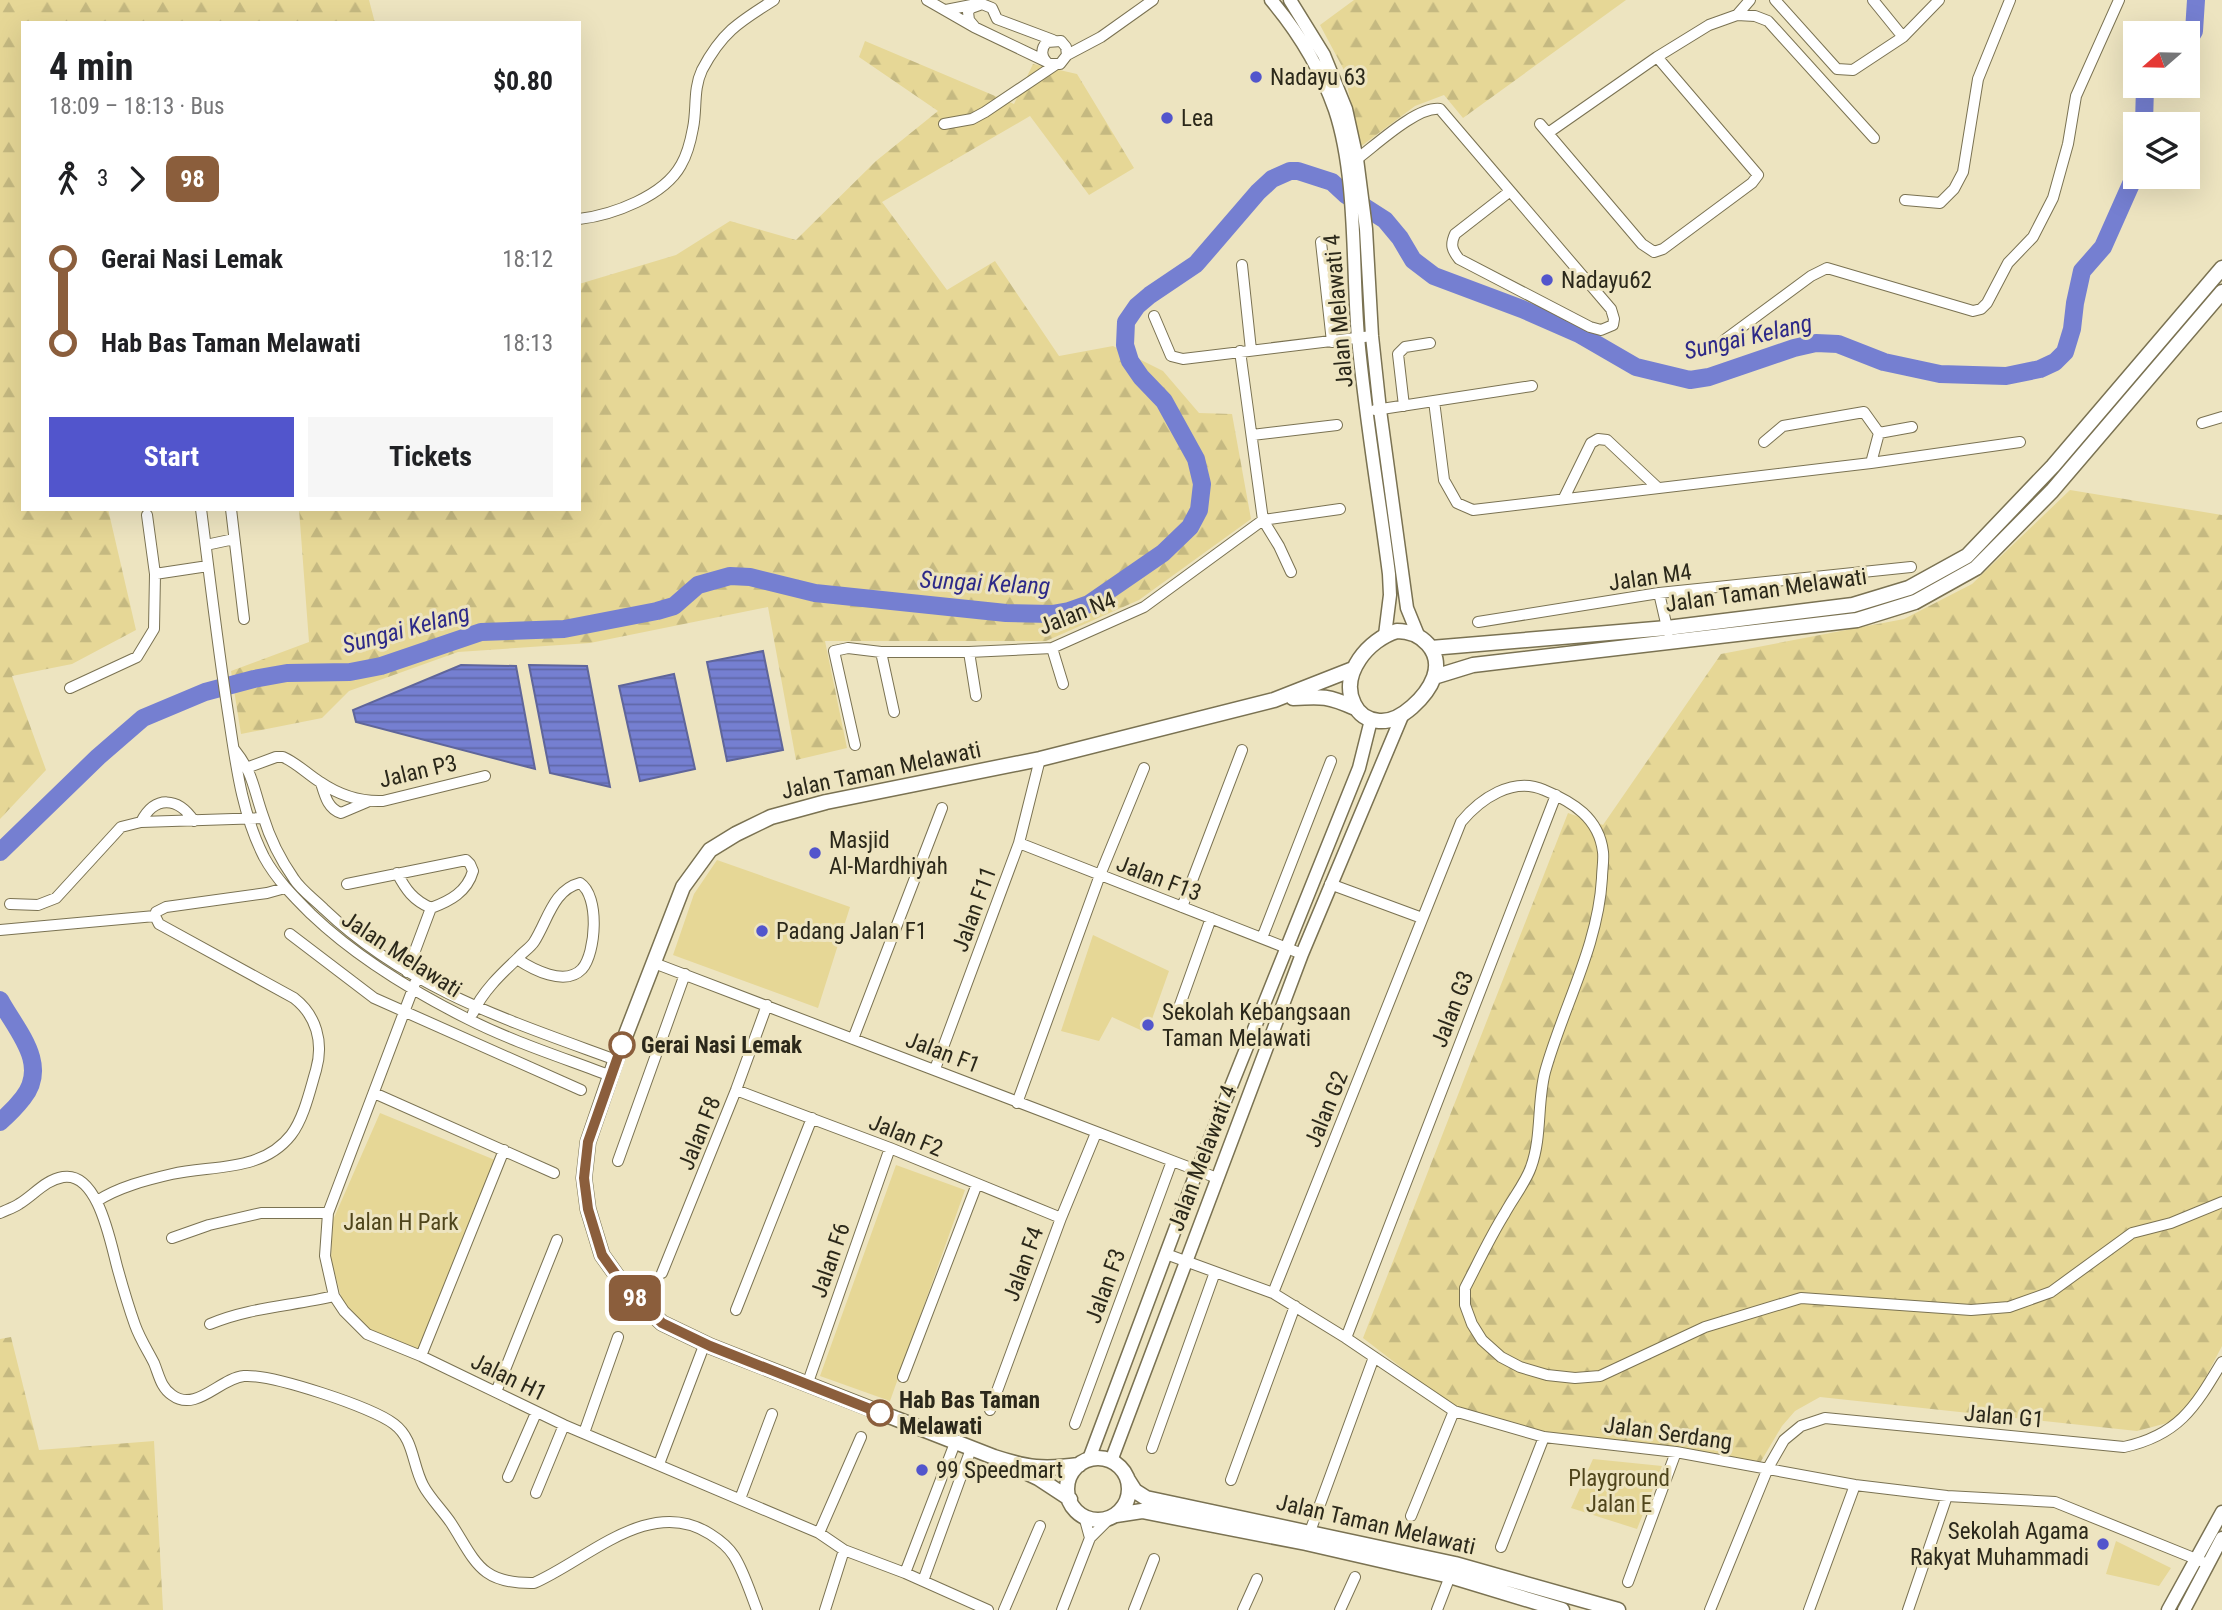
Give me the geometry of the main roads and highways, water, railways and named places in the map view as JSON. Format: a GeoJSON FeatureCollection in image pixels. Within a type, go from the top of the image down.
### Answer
{"type":"FeatureCollection","features":[{"type":"Feature","properties":{"kind":"main road","name":"Jalan Taman Melawati"},"geometry":{"type":"LineString","coordinates":[[1431,648],[1667,628],[1853,605],[1909,588],[1967,556],[2053,466],[2222,268]]}},
{"type":"Feature","properties":{"kind":"main road","name":"Jalan Taman Melawati"},"geometry":{"type":"LineString","coordinates":[[1434,677],[1473,665],[1857,620],[1915,602],[1976,568],[2052,491],[2222,292]]}},
{"type":"Feature","properties":{"kind":"main road"},"geometry":{"type":"LineString","coordinates":[[1408,631],[1418,635],[1431,648],[1436,667],[1429,686],[1402,716],[1381,722],[1365,718],[1355,708],[1349,690],[1353,669],[1385,635],[1408,631]]}},
{"type":"Feature","properties":{"kind":"main road","name":"Jalan Taman Melawati"},"geometry":{"type":"LineString","coordinates":[[1084,1462],[1054,1468],[1026,1468],[807,1385],[662,1323],[627,1290],[602,1255],[588,1209],[584,1178],[588,1142],[616,1060],[683,887],[710,850],[771,817],[826,802],[1040,759],[1274,700],[1353,669]]}},
{"type":"Feature","properties":{"kind":"main road","name":"Jalan Taman Melawati"},"geometry":{"type":"LineString","coordinates":[[1274,700],[1321,696],[1355,708]]}},
{"type":"Feature","properties":{"kind":"main road","name":"Jalan Taman Melawati"},"geometry":{"type":"LineString","coordinates":[[994,1457],[1038,1478],[1070,1499]]}},
{"type":"Feature","properties":{"kind":"main road"},"geometry":{"type":"LineString","coordinates":[[1100,1458],[1111,1461],[1122,1469],[1128,1480],[1129,1494],[1125,1506],[1113,1516],[1102,1520],[1084,1516],[1075,1509],[1070,1499],[1069,1480],[1084,1462],[1100,1458]]}},
{"type":"Feature","properties":{"kind":"main road","name":"Jalan Taman Melawati"},"geometry":{"type":"LineString","coordinates":[[1128,1480],[1135,1491],[1146,1498],[1618,1610]]}},
{"type":"Feature","properties":{"kind":"main road","name":"Jalan Taman Melawati"},"geometry":{"type":"LineString","coordinates":[[1113,1516],[1142,1511],[1308,1537]]}},
{"type":"Feature","properties":{"kind":"main road","name":"Jalan Taman Melawati"},"geometry":{"type":"LineString","coordinates":[[1452,1570],[1562,1610]]}},
{"type":"Feature","properties":{"kind":"water"},"geometry":{"type":"Polygon","coordinates":[[[763,651],[783,750],[727,761],[707,662],[763,651]]]}},
{"type":"Feature","properties":{"kind":"water"},"geometry":{"type":"Polygon","coordinates":[[[461,665],[516,666],[535,769],[356,722],[353,710],[461,665]]]}},
{"type":"Feature","properties":{"kind":"water"},"geometry":{"type":"Polygon","coordinates":[[[529,665],[587,666],[610,787],[550,773],[529,665]]]}},
{"type":"Feature","properties":{"kind":"water"},"geometry":{"type":"Polygon","coordinates":[[[674,674],[695,769],[640,781],[619,686],[674,674]]]}},
{"type":"Feature","properties":{"kind":"waterway","name":"Sungai Kelang"},"geometry":{"type":"LineString","coordinates":[[2195,21],[2196,0]]}},
{"type":"Feature","properties":{"kind":"waterway","name":"Sungai Kelang"},"geometry":{"type":"LineString","coordinates":[[2144,112],[2145,98]]}},
{"type":"Feature","properties":{"kind":"waterway","name":"Sungai Kelang"},"geometry":{"type":"LineString","coordinates":[[0,852],[98,757],[143,718],[205,692],[254,679],[287,673],[350,672],[381,666],[481,632],[564,629],[657,611],[674,606],[698,585],[730,576],[750,577],[815,593],[1006,613],[1052,614],[1089,604],[1163,553],[1190,527],[1199,510],[1202,484],[1196,459],[1164,401],[1130,361],[1125,345],[1126,322],[1137,306],[1150,295],[1196,264],[1272,179],[1290,171],[1332,182],[1346,195],[1385,220],[1413,260],[1434,276],[1579,334],[1636,367],[1690,380],[1709,377],[1816,343],[1838,344],[1884,362],[1940,374],[2006,376],[2040,369],[2055,362],[2065,352],[2072,329],[2082,271],[2103,247],[2129,189]]}},
{"type":"Feature","properties":{"kind":"waterway","name":"Sungai Kelang"},"geometry":{"type":"LineString","coordinates":[[0,1000],[28,1048],[33,1073],[23,1098],[0,1122]]}},
{"type":"Feature","properties":{"kind":"place","name":"Nadayu 63"},"geometry":{"type":"Point","coordinates":[1256,77]}},
{"type":"Feature","properties":{"kind":"place","name":"Lea"},"geometry":{"type":"Point","coordinates":[1167,118]}},
{"type":"Feature","properties":{"kind":"place","name":"Nadayu62"},"geometry":{"type":"Point","coordinates":[1547,280]}},
{"type":"Feature","properties":{"kind":"place","name":"Masjid Al-Mardhiyah"},"geometry":{"type":"Point","coordinates":[815,853]}},
{"type":"Feature","properties":{"kind":"place","name":"Padang Jalan F1"},"geometry":{"type":"Point","coordinates":[762,931]}},
{"type":"Feature","properties":{"kind":"place","name":"Sekolah Kebangsaan Taman Melawati"},"geometry":{"type":"Point","coordinates":[1148,1025]}},
{"type":"Feature","properties":{"kind":"place","name":"Gerai Nasi Lemak"},"geometry":{"type":"Point","coordinates":[622,1045]}},
{"type":"Feature","properties":{"kind":"place","name":"Hab Bas Taman Melawati"},"geometry":{"type":"Point","coordinates":[880,1413]}},
{"type":"Feature","properties":{"kind":"place","name":"99 Speedmart"},"geometry":{"type":"Point","coordinates":[922,1470]}},
{"type":"Feature","properties":{"kind":"place","name":"Sekolah Agama Rakyat Muhammadi"},"geometry":{"type":"Point","coordinates":[2103,1544]}},
{"type":"Feature","properties":{"kind":"park label","name":"Jalan H Park"},"geometry":{"type":"Point","coordinates":[401,1222]}},
{"type":"Feature","properties":{"kind":"park label","name":"Playground Jalan E"},"geometry":{"type":"Point","coordinates":[1619,1491]}}]}
